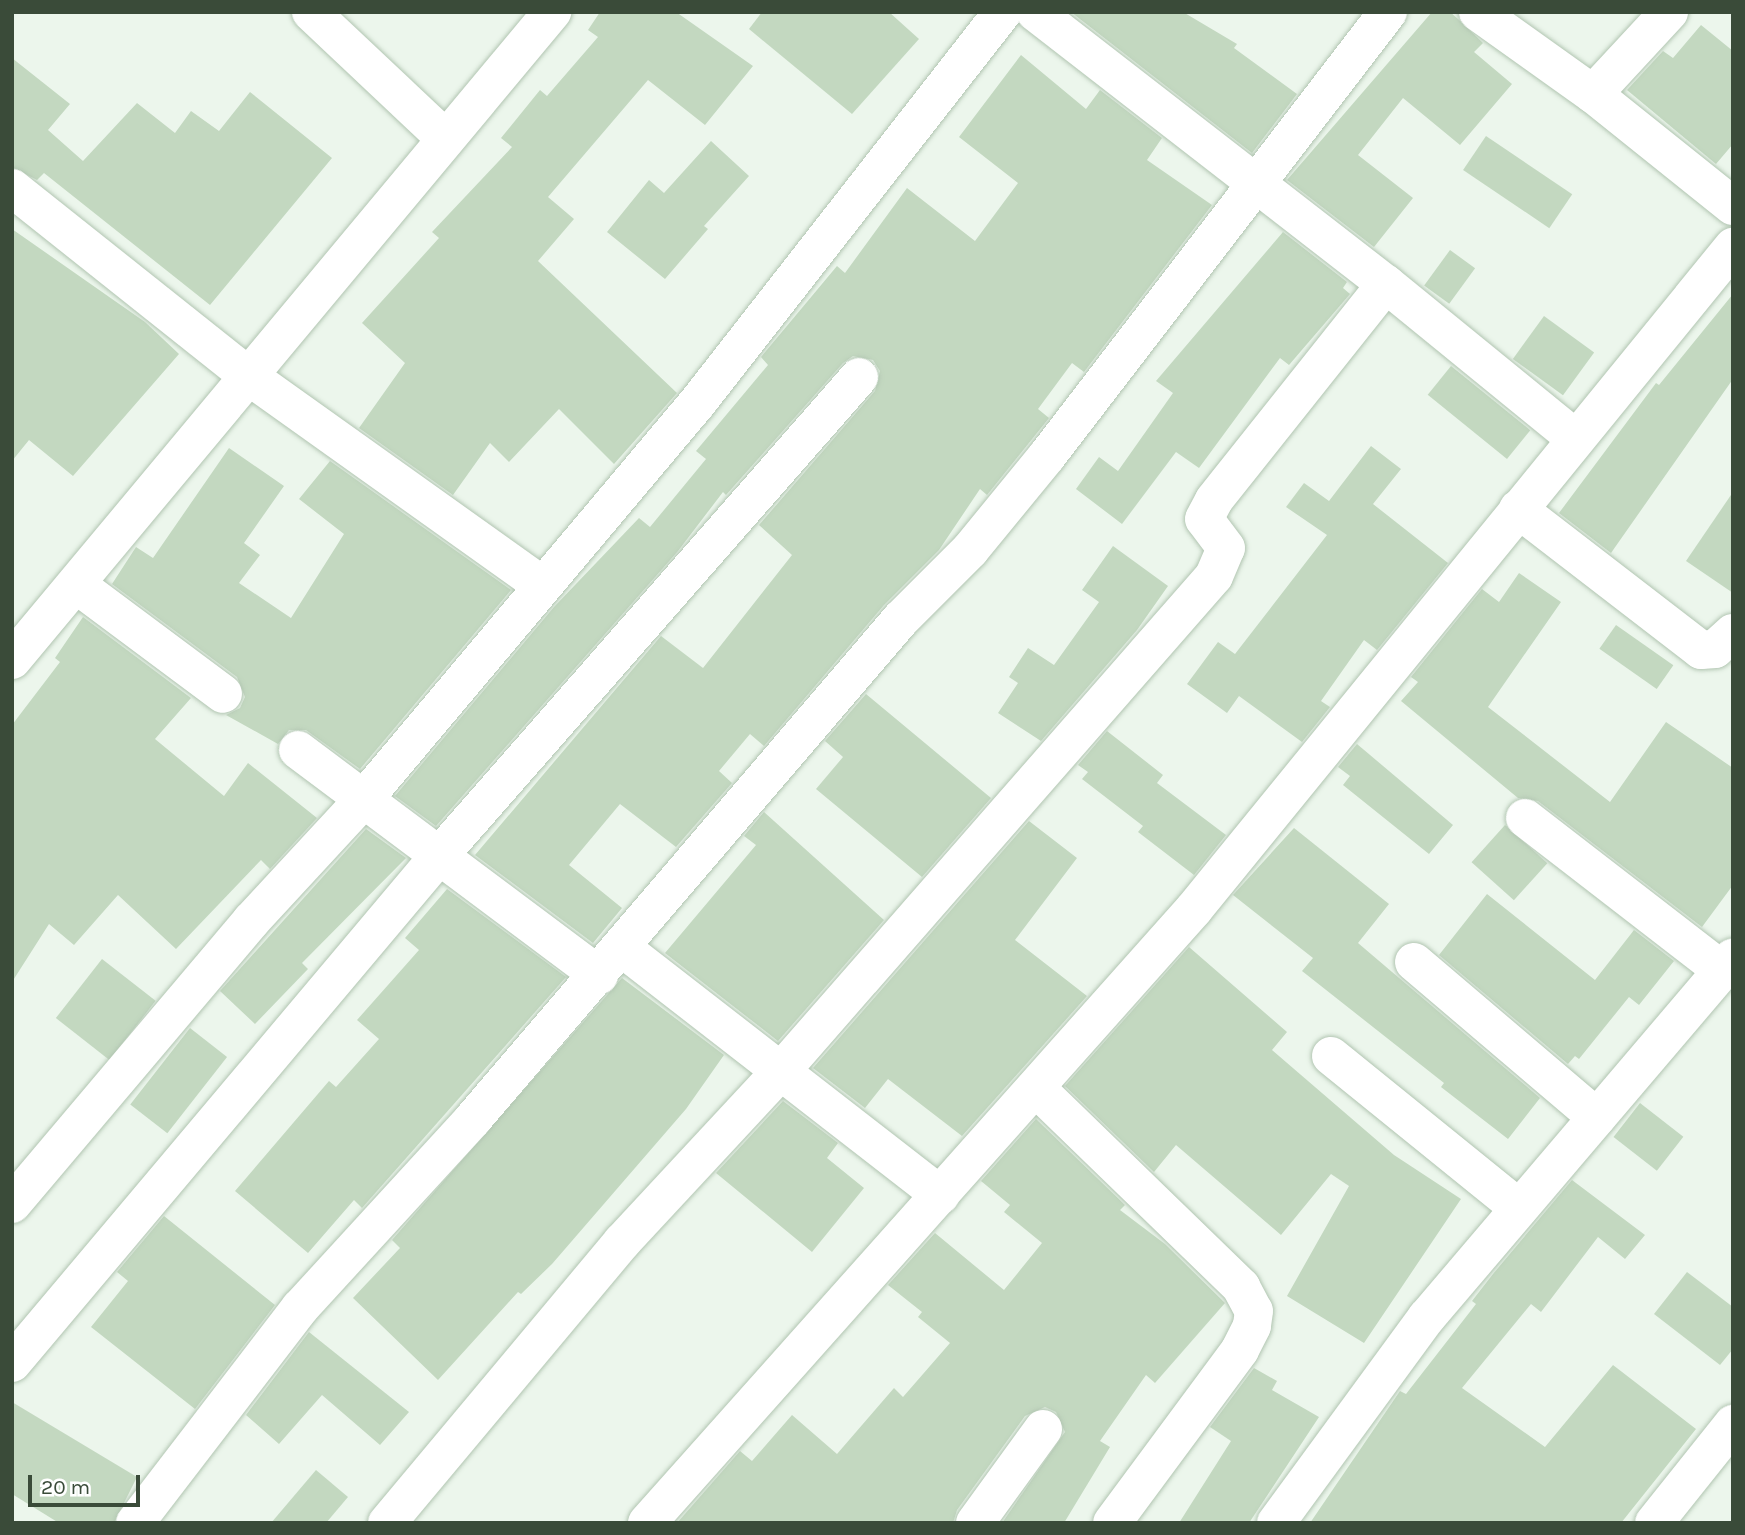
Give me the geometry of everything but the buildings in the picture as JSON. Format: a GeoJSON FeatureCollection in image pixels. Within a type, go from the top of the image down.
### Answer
{"type":"FeatureCollection","features":[{"type":"Feature","properties":{"kind":"street"},"geometry":{"type":"LineString","coordinates":[[311,12],[446,139]]}},
{"type":"Feature","properties":{"kind":"street"},"geometry":{"type":"LineString","coordinates":[[12,660],[552,12]]}},
{"type":"Feature","properties":{"kind":"street"},"geometry":{"type":"LineString","coordinates":[[12,1205],[251,921],[364,799],[698,402],[1003,12]]}},
{"type":"Feature","properties":{"kind":"street"},"geometry":{"type":"LineString","coordinates":[[1035,12],[1256,187],[1386,284],[1576,438]]}},
{"type":"Feature","properties":{"kind":"street"},"geometry":{"type":"LineString","coordinates":[[135,1523],[300,1308],[610,961],[901,619],[970,550],[1256,187],[1388,12]]}},
{"type":"Feature","properties":{"kind":"street"},"geometry":{"type":"LineString","coordinates":[[1478,12],[1593,94],[1733,206]]}},
{"type":"Feature","properties":{"kind":"street"},"geometry":{"type":"LineString","coordinates":[[1593,94],[1670,12]]}},
{"type":"Feature","properties":{"kind":"street"},"geometry":{"type":"LineString","coordinates":[[12,188],[250,377],[542,585]]}},
{"type":"Feature","properties":{"kind":"street"},"geometry":{"type":"LineString","coordinates":[[647,1523],[1194,909],[1733,247]]}},
{"type":"Feature","properties":{"kind":"street"},"geometry":{"type":"LineString","coordinates":[[387,1523],[622,1242],[782,1070],[1214,576],[1226,548],[1204,519],[1214,500],[1386,284]]}},
{"type":"Feature","properties":{"kind":"street"},"geometry":{"type":"LineString","coordinates":[[12,1363],[439,856],[859,377]]}},
{"type":"Feature","properties":{"kind":"street"},"geometry":{"type":"LineString","coordinates":[[1518,509],[1701,650],[1715,649],[1733,633]]}},
{"type":"Feature","properties":{"kind":"street"},"geometry":{"type":"LineString","coordinates":[[77,585],[223,694]]}},
{"type":"Feature","properties":{"kind":"street"},"geometry":{"type":"LineString","coordinates":[[298,750],[439,856],[782,1070],[941,1195]]}},
{"type":"Feature","properties":{"kind":"street"},"geometry":{"type":"LineString","coordinates":[[1276,1523],[1427,1317],[1728,963],[1525,818]]}},
{"type":"Feature","properties":{"kind":"street"},"geometry":{"type":"LineString","coordinates":[[1414,962],[1597,1118]]}},
{"type":"Feature","properties":{"kind":"street"},"geometry":{"type":"LineString","coordinates":[[1331,1056],[1519,1208]]}},
{"type":"Feature","properties":{"kind":"street"},"geometry":{"type":"LineString","coordinates":[[1036,1088],[1241,1287],[1254,1311],[1252,1326],[1240,1350],[1112,1523]]}},
{"type":"Feature","properties":{"kind":"street"},"geometry":{"type":"LineString","coordinates":[[1654,1523],[1733,1424]]}},
{"type":"Feature","properties":{"kind":"street"},"geometry":{"type":"LineString","coordinates":[[975,1523],[1043,1429]]}}]}
